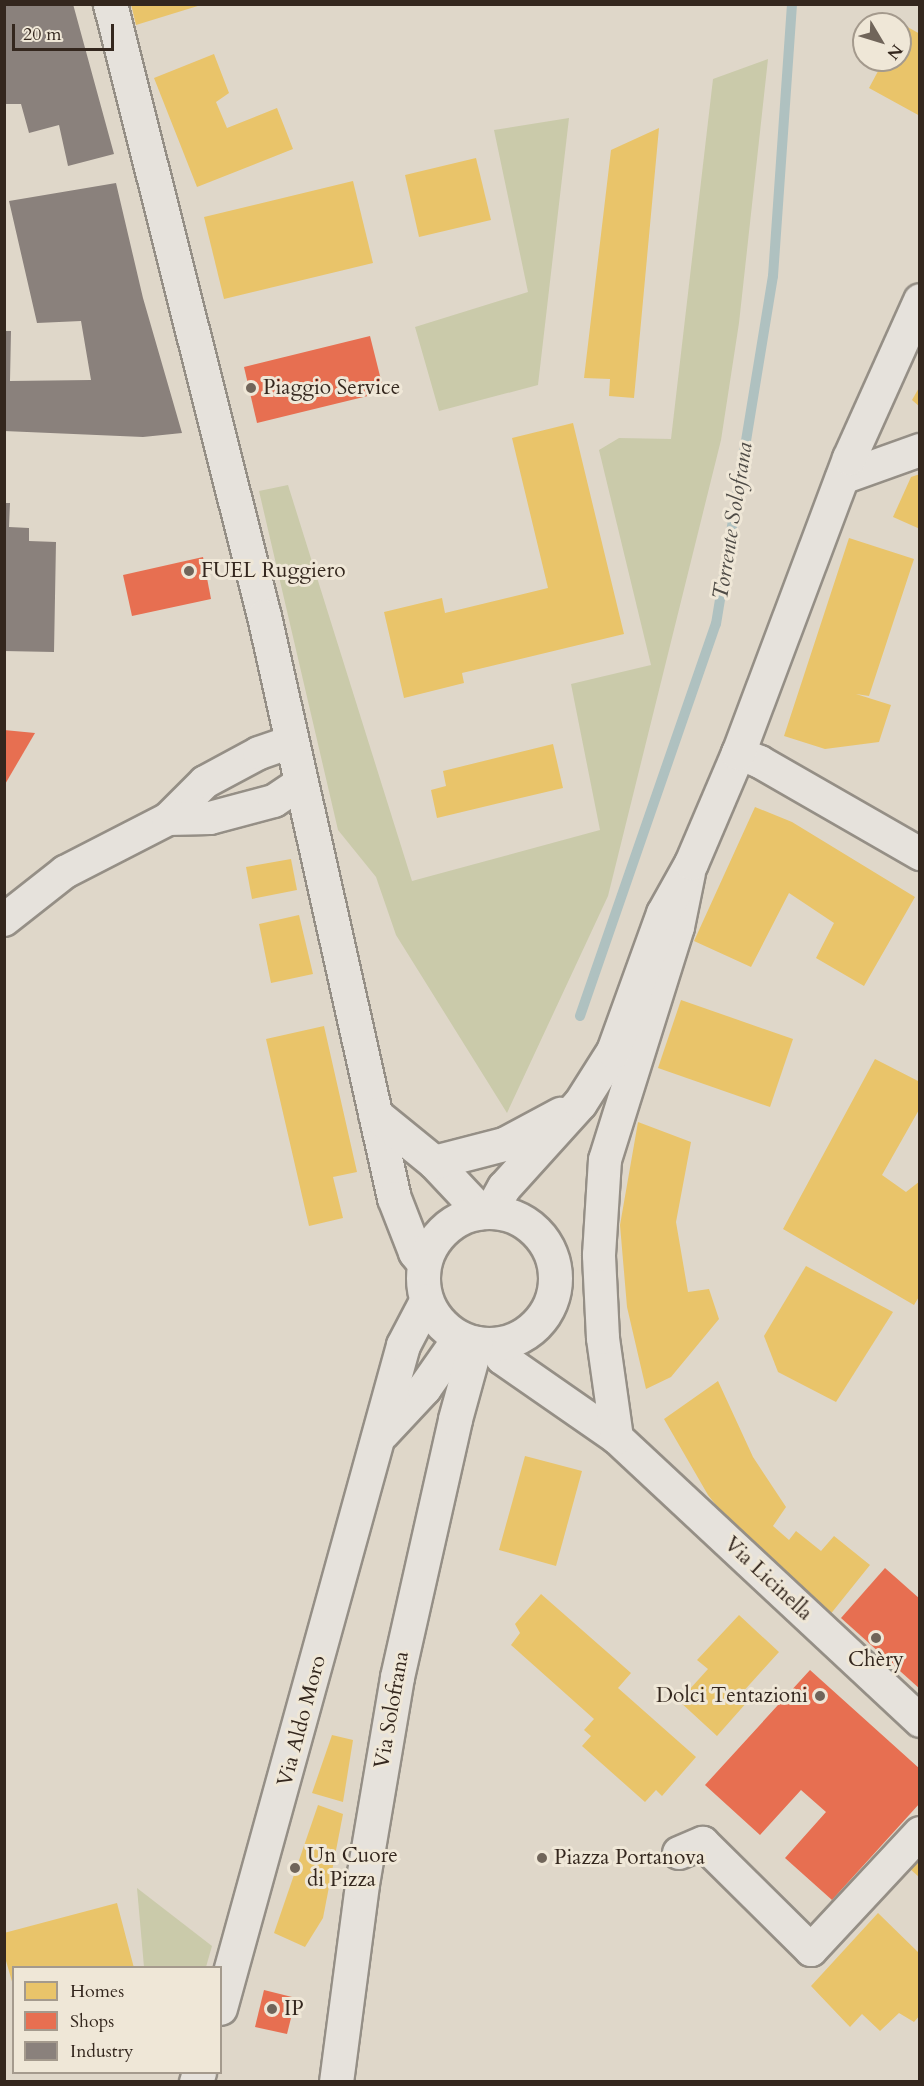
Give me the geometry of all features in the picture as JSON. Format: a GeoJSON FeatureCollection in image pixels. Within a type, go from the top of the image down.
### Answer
{"type":"FeatureCollection","features":[{"type":"Feature","properties":{"kind":"main road"},"geometry":{"type":"LineString","coordinates":[[110,4],[264,616],[299,783],[394,1198],[415,1252],[424,1263]]}},
{"type":"Feature","properties":{"kind":"main road"},"geometry":{"type":"LineString","coordinates":[[486,1211],[504,1187],[580,1103],[613,1051],[663,913],[691,863],[738,753],[842,478],[920,300]]}},
{"type":"Feature","properties":{"kind":"main road"},"geometry":{"type":"LineString","coordinates":[[434,1162],[504,1144],[580,1103]]}},
{"type":"Feature","properties":{"kind":"main road"},"geometry":{"type":"LineString","coordinates":[[375,1114],[434,1162],[486,1211]]}},
{"type":"Feature","properties":{"kind":"main road"},"geometry":{"type":"LineString","coordinates":[[486,1211],[516,1217],[534,1229],[548,1246],[555,1266],[555,1288],[548,1308],[536,1326],[518,1338],[477,1342],[436,1319],[426,1301],[424,1263],[432,1244],[445,1228],[461,1217],[486,1211]]}},
{"type":"Feature","properties":{"kind":"main road","name":"Via Aldo Moro"},"geometry":{"type":"LineString","coordinates":[[222,2001],[381,1434],[403,1345],[426,1301]]}},
{"type":"Feature","properties":{"kind":"main road"},"geometry":{"type":"LineString","coordinates":[[381,1434],[424,1388],[477,1342]]}},
{"type":"Feature","properties":{"kind":"main road","name":"Via Solofrana"},"geometry":{"type":"LineString","coordinates":[[336,2082],[362,1884],[397,1677],[455,1419],[477,1342]]}},
{"type":"Feature","properties":{"kind":"street"},"geometry":{"type":"LineString","coordinates":[[842,478],[920,450]]}},
{"type":"Feature","properties":{"kind":"street"},"geometry":{"type":"LineString","coordinates":[[4,920],[65,872],[168,819],[205,782],[259,753],[291,742]]}},
{"type":"Feature","properties":{"kind":"street"},"geometry":{"type":"LineString","coordinates":[[738,753],[760,762],[920,854]]}},
{"type":"Feature","properties":{"kind":"street"},"geometry":{"type":"LineString","coordinates":[[168,819],[210,818],[274,801],[299,783]]}},
{"type":"Feature","properties":{"kind":"street"},"geometry":{"type":"LineString","coordinates":[[617,1438],[603,1338],[598,1255],[605,1160],[678,927],[691,863]]}},
{"type":"Feature","properties":{"kind":"street","name":"Via Licinella"},"geometry":{"type":"LineString","coordinates":[[477,1342],[617,1438],[920,1721]]}},
{"type":"Feature","properties":{"kind":"street"},"geometry":{"type":"LineString","coordinates":[[679,1853],[703,1843],[811,1950],[920,1833]]}},
{"type":"Feature","properties":{"kind":"green space"},"geometry":{"type":"Polygon","coordinates":[[[768,59],[739,323],[721,440],[608,896],[507,1113],[396,935],[376,877],[338,830],[259,491],[288,485],[412,881],[600,830],[571,684],[651,665],[599,450],[619,438],[671,439],[713,79],[768,59]]]}},
{"type":"Feature","properties":{"kind":"green space"},"geometry":{"type":"Polygon","coordinates":[[[569,118],[538,385],[439,411],[415,327],[528,292],[494,130],[569,118]]]}},
{"type":"Feature","properties":{"kind":"green space"},"geometry":{"type":"Polygon","coordinates":[[[137,1888],[212,1946],[206,1966],[144,1966],[137,1888]]]}},
{"type":"Feature","properties":{"kind":"building: Homes"},"geometry":{"type":"Polygon","coordinates":[[[131,4],[201,4],[201,5],[136,25],[131,4]]]}},
{"type":"Feature","properties":{"kind":"building: Homes"},"geometry":{"type":"Polygon","coordinates":[[[912,30],[920,34],[920,116],[869,88],[878,72],[912,72],[912,30]]]}},
{"type":"Feature","properties":{"kind":"building: Homes"},"geometry":{"type":"Polygon","coordinates":[[[214,54],[229,93],[216,102],[227,128],[277,108],[293,149],[197,187],[154,78],[214,54]]]}},
{"type":"Feature","properties":{"kind":"building: Homes"},"geometry":{"type":"Polygon","coordinates":[[[659,128],[634,398],[609,396],[610,379],[584,378],[611,150],[659,128]]]}},
{"type":"Feature","properties":{"kind":"building: Homes"},"geometry":{"type":"Polygon","coordinates":[[[476,158],[491,220],[419,237],[405,175],[476,158]]]}},
{"type":"Feature","properties":{"kind":"building: Homes"},"geometry":{"type":"Polygon","coordinates":[[[353,181],[373,263],[224,299],[204,217],[353,181]]]}},
{"type":"Feature","properties":{"kind":"building: Homes"},"geometry":{"type":"Polygon","coordinates":[[[920,386],[920,407],[912,400],[920,386]]]}},
{"type":"Feature","properties":{"kind":"building: Homes"},"geometry":{"type":"Polygon","coordinates":[[[573,423],[624,634],[462,673],[464,683],[404,698],[384,612],[442,598],[445,613],[548,588],[512,438],[573,423]]]}},
{"type":"Feature","properties":{"kind":"building: Homes"},"geometry":{"type":"Polygon","coordinates":[[[920,474],[920,529],[893,517],[911,477],[920,474]]]}},
{"type":"Feature","properties":{"kind":"building: Homes"},"geometry":{"type":"Polygon","coordinates":[[[849,538],[914,559],[869,696],[856,694],[891,705],[879,742],[825,749],[784,736],[849,538]]]}},
{"type":"Feature","properties":{"kind":"building: Homes"},"geometry":{"type":"Polygon","coordinates":[[[553,744],[563,788],[437,818],[431,790],[446,786],[443,771],[553,744]]]}},
{"type":"Feature","properties":{"kind":"building: Homes"},"geometry":{"type":"Polygon","coordinates":[[[755,807],[792,822],[915,897],[864,986],[816,958],[834,923],[789,893],[751,967],[694,941],[755,807]]]}},
{"type":"Feature","properties":{"kind":"building: Homes"},"geometry":{"type":"Polygon","coordinates":[[[291,859],[297,890],[252,899],[246,867],[291,859]]]}},
{"type":"Feature","properties":{"kind":"building: Homes"},"geometry":{"type":"Polygon","coordinates":[[[299,915],[313,974],[271,983],[259,924],[299,915]]]}},
{"type":"Feature","properties":{"kind":"building: Homes"},"geometry":{"type":"Polygon","coordinates":[[[681,1000],[793,1039],[770,1107],[658,1068],[681,1000]]]}},
{"type":"Feature","properties":{"kind":"building: Homes"},"geometry":{"type":"Polygon","coordinates":[[[324,1026],[357,1172],[333,1177],[343,1218],[309,1226],[266,1039],[324,1026]]]}},
{"type":"Feature","properties":{"kind":"building: Homes"},"geometry":{"type":"Polygon","coordinates":[[[875,1059],[920,1082],[920,1108],[882,1175],[906,1192],[920,1181],[920,1295],[914,1305],[783,1229],[875,1059]]]}},
{"type":"Feature","properties":{"kind":"building: Homes"},"geometry":{"type":"Polygon","coordinates":[[[638,1122],[691,1142],[676,1222],[688,1292],[709,1289],[719,1319],[671,1377],[646,1389],[627,1307],[620,1225],[638,1122]]]}},
{"type":"Feature","properties":{"kind":"building: Homes"},"geometry":{"type":"Polygon","coordinates":[[[806,1266],[893,1312],[836,1402],[778,1372],[764,1336],[806,1266]]]}},
{"type":"Feature","properties":{"kind":"building: Homes"},"geometry":{"type":"Polygon","coordinates":[[[718,1381],[753,1457],[786,1507],[773,1526],[789,1540],[796,1531],[821,1551],[834,1536],[870,1565],[829,1616],[751,1549],[708,1495],[664,1419],[718,1381]]]}},
{"type":"Feature","properties":{"kind":"building: Homes"},"geometry":{"type":"Polygon","coordinates":[[[525,1456],[582,1471],[556,1566],[499,1550],[525,1456]]]}},
{"type":"Feature","properties":{"kind":"building: Homes"},"geometry":{"type":"Polygon","coordinates":[[[541,1594],[631,1673],[618,1688],[696,1757],[662,1796],[656,1790],[645,1802],[582,1746],[591,1736],[584,1730],[594,1719],[511,1645],[520,1633],[515,1624],[541,1594]]]}},
{"type":"Feature","properties":{"kind":"building: Homes"},"geometry":{"type":"Polygon","coordinates":[[[739,1615],[779,1652],[741,1694],[748,1701],[717,1736],[679,1701],[708,1669],[697,1660],[739,1615]]]}},
{"type":"Feature","properties":{"kind":"building: Homes"},"geometry":{"type":"Polygon","coordinates":[[[332,1735],[353,1740],[343,1802],[312,1793],[332,1735]]]}},
{"type":"Feature","properties":{"kind":"building: Homes"},"geometry":{"type":"Polygon","coordinates":[[[318,1805],[343,1814],[323,1918],[305,1947],[274,1933],[318,1805]]]}},
{"type":"Feature","properties":{"kind":"building: Homes"},"geometry":{"type":"Polygon","coordinates":[[[920,1857],[920,1878],[909,1868],[920,1857]]]}},
{"type":"Feature","properties":{"kind":"building: Homes"},"geometry":{"type":"Polygon","coordinates":[[[117,1903],[133,1966],[12,1966],[12,1982],[4,1954],[4,1933],[117,1903]]]}},
{"type":"Feature","properties":{"kind":"building: Homes"},"geometry":{"type":"Polygon","coordinates":[[[878,1913],[920,1954],[920,2015],[914,2022],[899,2013],[880,2031],[862,2014],[850,2027],[811,1986],[878,1913]]]}},
{"type":"Feature","properties":{"kind":"building: Shops"},"geometry":{"type":"Polygon","coordinates":[[[370,336],[384,392],[257,423],[244,367],[370,336]]]}},
{"type":"Feature","properties":{"kind":"building: Shops"},"geometry":{"type":"Polygon","coordinates":[[[203,557],[211,599],[132,616],[123,575],[203,557]]]}},
{"type":"Feature","properties":{"kind":"building: Shops"},"geometry":{"type":"Polygon","coordinates":[[[4,730],[35,733],[4,786],[4,730]]]}},
{"type":"Feature","properties":{"kind":"building: Shops"},"geometry":{"type":"Polygon","coordinates":[[[885,1568],[920,1599],[920,1689],[841,1618],[885,1568]]]}},
{"type":"Feature","properties":{"kind":"building: Shops"},"geometry":{"type":"Polygon","coordinates":[[[810,1670],[920,1769],[920,1803],[832,1900],[785,1858],[826,1812],[801,1790],[760,1835],[705,1785],[810,1670]]]}},
{"type":"Feature","properties":{"kind":"building: Shops"},"geometry":{"type":"Polygon","coordinates":[[[264,1990],[296,1998],[287,2034],[255,2027],[264,1990]]]}},
{"type":"Feature","properties":{"kind":"building: Industry"},"geometry":{"type":"Polygon","coordinates":[[[4,4],[73,4],[114,154],[68,166],[59,125],[29,133],[21,104],[4,104],[4,4]]]}},
{"type":"Feature","properties":{"kind":"building: Industry"},"geometry":{"type":"Polygon","coordinates":[[[116,183],[143,298],[182,433],[143,437],[4,431],[4,331],[11,331],[10,381],[91,380],[81,321],[37,323],[9,201],[116,183]]]}},
{"type":"Feature","properties":{"kind":"building: Industry"},"geometry":{"type":"Polygon","coordinates":[[[4,503],[10,503],[9,527],[29,528],[29,541],[56,542],[54,652],[4,651],[4,503]]]}},
{"type":"Feature","properties":{"kind":"waterway","name":"Torrente Solofrana"},"geometry":{"type":"LineString","coordinates":[[580,1016],[716,624],[773,276],[792,4]]}},
{"type":"Feature","properties":{"kind":"place","name":"Piaggio Service"},"geometry":{"type":"Point","coordinates":[251,388]}},
{"type":"Feature","properties":{"kind":"place","name":"FUEL Ruggiero"},"geometry":{"type":"Point","coordinates":[189,571]}},
{"type":"Feature","properties":{"kind":"place","name":"Chèry"},"geometry":{"type":"Point","coordinates":[876,1638]}},
{"type":"Feature","properties":{"kind":"place","name":"Dolci Tentazioni"},"geometry":{"type":"Point","coordinates":[820,1696]}},
{"type":"Feature","properties":{"kind":"place","name":"Piazza Portanova"},"geometry":{"type":"Point","coordinates":[542,1858]}},
{"type":"Feature","properties":{"kind":"place","name":"Un Cuore di Pizza"},"geometry":{"type":"Point","coordinates":[295,1868]}},
{"type":"Feature","properties":{"kind":"place","name":"IP"},"geometry":{"type":"Point","coordinates":[272,2009]}}]}
